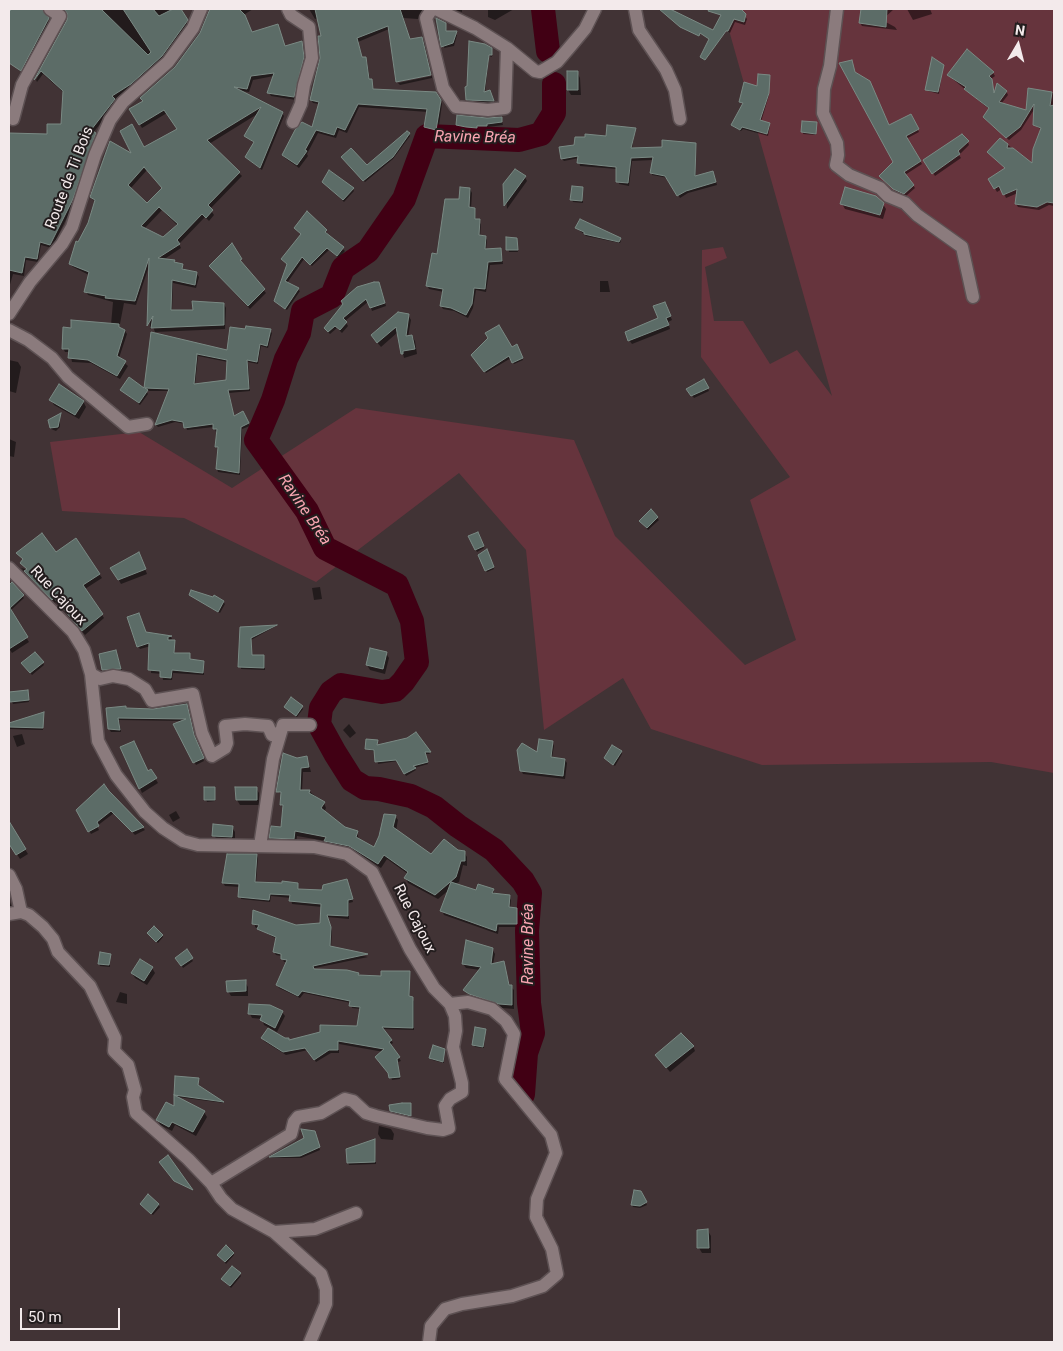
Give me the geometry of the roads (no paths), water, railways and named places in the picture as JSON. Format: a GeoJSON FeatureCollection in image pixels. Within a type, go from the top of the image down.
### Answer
{"type":"FeatureCollection","features":[{"type":"Feature","properties":{"kind":"street"},"geometry":{"type":"LineString","coordinates":[[13,119],[22,85],[60,16],[50,9]]}},
{"type":"Feature","properties":{"kind":"street","name":"Route de Ti Bois"},"geometry":{"type":"LineString","coordinates":[[9,314],[40,269],[62,244],[72,227],[95,155],[110,120],[123,102],[168,62],[193,28],[201,9]]}},
{"type":"Feature","properties":{"kind":"street"},"geometry":{"type":"LineString","coordinates":[[288,9],[292,15],[309,27],[312,58],[304,84],[302,104],[293,122]]}},
{"type":"Feature","properties":{"kind":"street"},"geometry":{"type":"LineString","coordinates":[[432,9],[426,18],[442,88],[456,107],[488,110],[505,108],[507,48]]}},
{"type":"Feature","properties":{"kind":"street"},"geometry":{"type":"LineString","coordinates":[[436,9],[475,28],[507,48],[535,71],[546,70],[569,48],[584,29],[595,9]]}},
{"type":"Feature","properties":{"kind":"street"},"geometry":{"type":"LineString","coordinates":[[635,9],[638,30],[666,70],[675,90],[680,119]]}},
{"type":"Feature","properties":{"kind":"street"},"geometry":{"type":"LineString","coordinates":[[837,9],[824,89],[823,113],[837,143],[836,165],[849,175],[880,188],[888,196],[905,202],[918,215],[962,247],[973,297]]}},
{"type":"Feature","properties":{"kind":"street"},"geometry":{"type":"LineString","coordinates":[[9,330],[28,340],[52,358],[68,376],[128,427],[147,424]]}},
{"type":"Feature","properties":{"kind":"street","name":"Rue Cajoux"},"geometry":{"type":"LineString","coordinates":[[9,568],[73,632],[84,650],[91,674],[98,741],[116,775],[145,812],[163,828],[183,841],[198,845],[314,847],[347,854],[372,872],[410,949],[434,988],[450,1004]]}},
{"type":"Feature","properties":{"kind":"street"},"geometry":{"type":"LineString","coordinates":[[91,674],[100,679],[113,676],[129,680],[145,689],[152,701],[193,694],[202,733],[212,756],[225,748],[227,743],[225,726],[245,724],[268,726],[272,735],[281,732]]}},
{"type":"Feature","properties":{"kind":"street"},"geometry":{"type":"LineString","coordinates":[[260,846],[270,778],[283,725],[310,724]]}},
{"type":"Feature","properties":{"kind":"street"},"geometry":{"type":"LineString","coordinates":[[9,874],[16,889],[15,913],[29,915],[43,927],[52,939],[58,952],[90,986],[97,998],[115,1038],[114,1051],[128,1066],[133,1080],[136,1113],[188,1159],[232,1209],[274,1232],[321,1274],[326,1289],[326,1304],[310,1342]]}},
{"type":"Feature","properties":{"kind":"street"},"geometry":{"type":"LineString","coordinates":[[211,1183],[290,1134],[294,1122],[298,1118],[321,1113],[345,1099],[353,1101],[366,1113],[376,1116],[427,1128],[443,1130],[449,1128],[445,1106],[450,1099],[462,1092],[462,1083],[453,1047],[456,1031],[455,1016],[450,1004],[468,1002],[492,1009],[506,1021],[514,1034],[505,1079],[551,1135],[556,1152],[537,1199],[536,1216],[552,1249],[557,1274],[543,1286],[445,1309],[431,1326],[429,1342]]}},
{"type":"Feature","properties":{"kind":"street"},"geometry":{"type":"LineString","coordinates":[[274,1232],[315,1229],[356,1213]]}},
{"type":"Feature","properties":{"kind":"waterway","name":"Ravine Bréa"},"geometry":{"type":"LineString","coordinates":[[543,9],[548,51]]}},
{"type":"Feature","properties":{"kind":"waterway","name":"Ravine Bréa"},"geometry":{"type":"LineString","coordinates":[[523,1094],[526,1053],[533,1033],[529,1003],[527,931],[530,893],[523,881],[494,850],[434,807],[411,796],[365,788],[352,780],[335,753],[319,724],[321,708],[331,692],[341,685],[382,692],[395,690],[417,662],[412,621],[397,585],[325,548],[307,511],[256,440],[273,400],[286,359],[299,333],[303,311],[332,296],[343,268],[368,251],[404,199],[427,136],[519,140],[541,134],[554,113],[554,84]]}}]}
